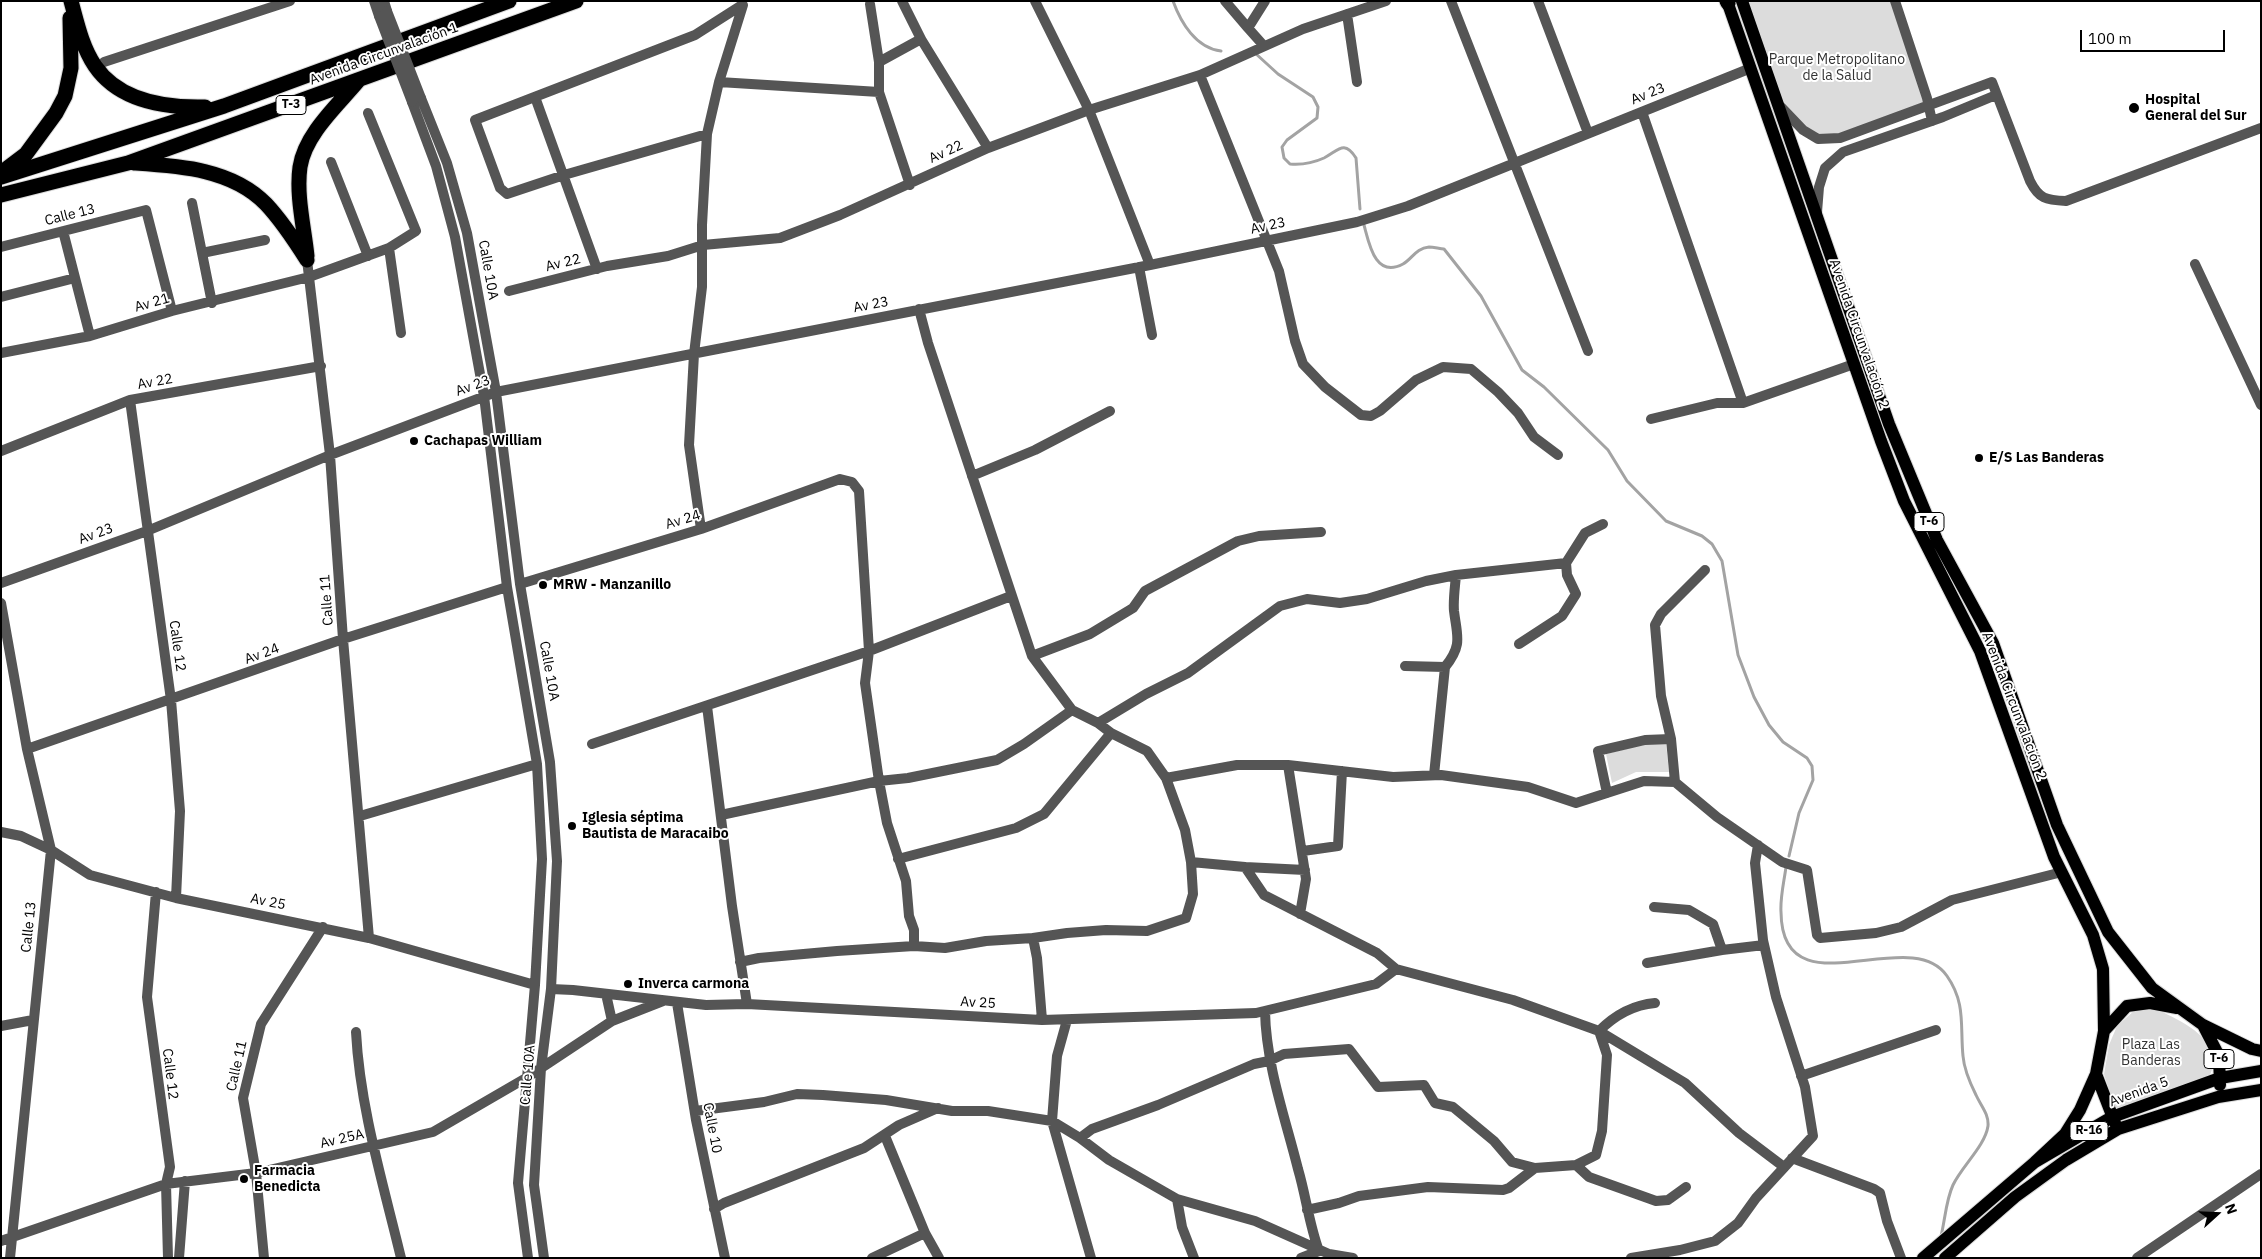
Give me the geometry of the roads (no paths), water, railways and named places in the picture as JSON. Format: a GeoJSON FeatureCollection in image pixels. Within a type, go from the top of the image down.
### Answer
{"type":"FeatureCollection","features":[{"type":"Feature","properties":{"kind":"highway"},"geometry":{"type":"LineString","coordinates":[[70,1],[82,40],[95,66],[113,85],[133,96],[179,108],[224,106]]}},
{"type":"Feature","properties":{"kind":"highway"},"geometry":{"type":"LineString","coordinates":[[1,172],[26,154],[56,113],[65,96],[71,68],[70,1]]}},
{"type":"Feature","properties":{"kind":"highway","name":"Avenida Circunvalación 1"},"geometry":{"type":"LineString","coordinates":[[1,177],[224,106],[509,1]]}},
{"type":"Feature","properties":{"kind":"highway","name":"Avenida Circunvalación 1"},"geometry":{"type":"LineString","coordinates":[[1,195],[128,162],[358,81],[576,1]]}},
{"type":"Feature","properties":{"kind":"highway"},"geometry":{"type":"LineString","coordinates":[[307,260],[300,196],[300,166],[307,146],[321,125],[358,81]]}},
{"type":"Feature","properties":{"kind":"highway"},"geometry":{"type":"LineString","coordinates":[[128,162],[211,172],[240,184],[265,203],[285,226],[307,260]]}},
{"type":"Feature","properties":{"kind":"main road","name":"Avenida Circunvalación 2"},"geometry":{"type":"LineString","coordinates":[[1731,2],[1751,68],[1854,364],[1904,501],[1980,650],[2054,856],[2093,935],[2103,969],[2104,1031],[2096,1074],[2080,1110],[2065,1134],[2035,1162]]}},
{"type":"Feature","properties":{"kind":"main road","name":"Avenida Circunvalación 2"},"geometry":{"type":"LineString","coordinates":[[1731,2],[1777,102],[1889,424],[1937,540],[1993,643],[2057,825],[2108,932],[2152,988],[2203,1025],[2252,1049],[2261,1051]]}},
{"type":"Feature","properties":{"kind":"main road"},"geometry":{"type":"LineString","coordinates":[[2104,1031],[2127,1006],[2150,1003],[2179,1008]]}},
{"type":"Feature","properties":{"kind":"main road","name":"T-6"},"geometry":{"type":"LineString","coordinates":[[2203,1025],[2219,1056],[2220,1078],[2218,1097]]}},
{"type":"Feature","properties":{"kind":"main road","name":"Avenida 5"},"geometry":{"type":"LineString","coordinates":[[1923,1258],[2035,1162],[2112,1117],[2220,1078],[2261,1071]]}},
{"type":"Feature","properties":{"kind":"main road"},"geometry":{"type":"LineString","coordinates":[[2096,1074],[2118,1129]]}},
{"type":"Feature","properties":{"kind":"main road","name":"Avenida 5"},"geometry":{"type":"LineString","coordinates":[[1945,1258],[2015,1197],[2066,1160],[2118,1129],[2218,1097],[2261,1090]]}},
{"type":"Feature","properties":{"kind":"street"},"geometry":{"type":"LineString","coordinates":[[104,62],[290,1]]}},
{"type":"Feature","properties":{"kind":"street"},"geometry":{"type":"LineString","coordinates":[[374,1],[383,9],[417,100]]}},
{"type":"Feature","properties":{"kind":"street"},"geometry":{"type":"LineString","coordinates":[[902,1],[921,39],[988,148]]}},
{"type":"Feature","properties":{"kind":"street"},"geometry":{"type":"LineString","coordinates":[[1035,1],[1089,110],[1144,266],[1152,335]]}},
{"type":"Feature","properties":{"kind":"street"},"geometry":{"type":"LineString","coordinates":[[1226,1],[1264,46]]}},
{"type":"Feature","properties":{"kind":"street"},"geometry":{"type":"LineString","coordinates":[[1248,28],[1265,1]]}},
{"type":"Feature","properties":{"kind":"street","name":"Av 22"},"geometry":{"type":"LineString","coordinates":[[509,291],[597,269],[668,256],[703,246],[780,238],[840,215],[988,148],[1089,110],[1200,75],[1303,29],[1386,1]]}},
{"type":"Feature","properties":{"kind":"street"},"geometry":{"type":"LineString","coordinates":[[1451,1],[1513,164],[1588,351]]}},
{"type":"Feature","properties":{"kind":"street"},"geometry":{"type":"LineString","coordinates":[[1538,1],[1588,133]]}},
{"type":"Feature","properties":{"kind":"street"},"geometry":{"type":"LineString","coordinates":[[1895,1],[1929,106],[1932,121]]}},
{"type":"Feature","properties":{"kind":"street"},"geometry":{"type":"LineString","coordinates":[[701,529],[689,444],[694,354],[702,287],[702,225],[707,134],[719,82],[745,3]]}},
{"type":"Feature","properties":{"kind":"street"},"geometry":{"type":"LineString","coordinates":[[707,134],[505,193],[500,188],[475,120],[695,35],[745,3]]}},
{"type":"Feature","properties":{"kind":"street"},"geometry":{"type":"LineString","coordinates":[[870,4],[879,62],[879,92],[910,184]]}},
{"type":"Feature","properties":{"kind":"street"},"geometry":{"type":"LineString","coordinates":[[1347,14],[1357,82]]}},
{"type":"Feature","properties":{"kind":"street"},"geometry":{"type":"LineString","coordinates":[[879,62],[921,39]]}},
{"type":"Feature","properties":{"kind":"street","name":"Av 23"},"geometry":{"type":"LineString","coordinates":[[1,583],[147,531],[330,455],[496,392],[1144,266],[1357,222],[1408,206],[1751,68]]}},
{"type":"Feature","properties":{"kind":"street"},"geometry":{"type":"LineString","coordinates":[[1200,75],[1278,271],[1295,341],[1303,364],[1326,388],[1361,416],[1371,416],[1380,411],[1416,380],[1443,366],[1471,369],[1498,392],[1518,413],[1534,437],[1558,455]]}},
{"type":"Feature","properties":{"kind":"street"},"geometry":{"type":"LineString","coordinates":[[719,82],[879,92]]}},
{"type":"Feature","properties":{"kind":"street"},"geometry":{"type":"LineString","coordinates":[[1777,102],[1803,130],[1818,138],[1840,138],[1992,82],[2030,181],[2037,194],[2051,200],[2066,201],[2261,128]]}},
{"type":"Feature","properties":{"kind":"street"},"geometry":{"type":"LineString","coordinates":[[1816,215],[1819,187],[1825,168],[1843,152],[1932,121],[1996,95]]}},
{"type":"Feature","properties":{"kind":"street"},"geometry":{"type":"LineString","coordinates":[[535,97],[597,269]]}},
{"type":"Feature","properties":{"kind":"street","name":"Calle 10A"},"geometry":{"type":"LineString","coordinates":[[417,100],[447,163],[467,233],[496,392],[520,584],[550,762],[557,861],[551,989],[542,1068],[534,1185],[544,1258]]}},
{"type":"Feature","properties":{"kind":"street","name":"Calle 10A"},"geometry":{"type":"LineString","coordinates":[[417,100],[455,237],[484,396],[507,587],[537,764],[542,859],[535,985],[518,1183],[528,1258]]}},
{"type":"Feature","properties":{"kind":"street"},"geometry":{"type":"LineString","coordinates":[[1642,112],[1743,403]]}},
{"type":"Feature","properties":{"kind":"street","name":"Av 21"},"geometry":{"type":"LineString","coordinates":[[1,353],[90,336],[172,311],[212,303],[309,277],[389,248],[416,231],[416,227],[368,113]]}},
{"type":"Feature","properties":{"kind":"street"},"geometry":{"type":"LineString","coordinates":[[331,162],[368,256]]}},
{"type":"Feature","properties":{"kind":"street"},"geometry":{"type":"LineString","coordinates":[[192,203],[212,303]]}},
{"type":"Feature","properties":{"kind":"street","name":"Calle 13"},"geometry":{"type":"LineString","coordinates":[[1,247],[146,210],[172,311]]}},
{"type":"Feature","properties":{"kind":"street"},"geometry":{"type":"LineString","coordinates":[[63,231],[90,336]]}},
{"type":"Feature","properties":{"kind":"street"},"geometry":{"type":"LineString","coordinates":[[202,253],[265,240]]}},
{"type":"Feature","properties":{"kind":"street"},"geometry":{"type":"LineString","coordinates":[[389,248],[401,333]]}},
{"type":"Feature","properties":{"kind":"street","name":"Calle 11"},"geometry":{"type":"LineString","coordinates":[[307,260],[330,455],[343,639],[360,816],[369,938]]}},
{"type":"Feature","properties":{"kind":"street"},"geometry":{"type":"LineString","coordinates":[[2195,264],[2261,405]]}},
{"type":"Feature","properties":{"kind":"street"},"geometry":{"type":"LineString","coordinates":[[1,297],[75,278]]}},
{"type":"Feature","properties":{"kind":"street"},"geometry":{"type":"LineString","coordinates":[[740,962],[759,958],[837,951],[914,946],[945,948],[986,941],[1106,930],[1147,931],[1186,918],[1193,894],[1186,830],[1166,778],[1147,751],[1072,710],[1032,656],[928,343],[919,309]]}},
{"type":"Feature","properties":{"kind":"street"},"geometry":{"type":"LineString","coordinates":[[1652,419],[1717,403],[1743,403],[1854,364]]}},
{"type":"Feature","properties":{"kind":"street","name":"Av 22"},"geometry":{"type":"LineString","coordinates":[[1,451],[130,400],[321,366]]}},
{"type":"Feature","properties":{"kind":"street","name":"Calle 12"},"geometry":{"type":"LineString","coordinates":[[130,400],[171,700],[180,812],[176,898]]}},
{"type":"Feature","properties":{"kind":"street"},"geometry":{"type":"LineString","coordinates":[[972,476],[1035,450],[1110,412]]}},
{"type":"Feature","properties":{"kind":"street","name":"Av 24"},"geometry":{"type":"LineString","coordinates":[[520,584],[701,529],[840,479],[852,482],[859,491],[869,651]]}},
{"type":"Feature","properties":{"kind":"street"},"geometry":{"type":"LineString","coordinates":[[1519,644],[1562,616],[1576,594],[1567,575],[1566,563],[1585,532],[1603,524]]}},
{"type":"Feature","properties":{"kind":"street"},"geometry":{"type":"LineString","coordinates":[[1032,656],[1090,634],[1133,608],[1144,591],[1238,541],[1259,536],[1321,532]]}},
{"type":"Feature","properties":{"kind":"street"},"geometry":{"type":"LineString","coordinates":[[1098,723],[1146,694],[1188,672],[1280,606],[1307,599],[1340,603],[1367,599],[1426,581],[1456,575],[1566,563]]}},
{"type":"Feature","properties":{"kind":"street"},"geometry":{"type":"LineString","coordinates":[[1675,782],[1671,739],[1661,696],[1655,626],[1661,614],[1705,570]]}},
{"type":"Feature","properties":{"kind":"street"},"geometry":{"type":"LineString","coordinates":[[1434,775],[1446,666],[1458,647],[1459,633],[1454,610],[1456,575]]}},
{"type":"Feature","properties":{"kind":"street","name":"Av 24"},"geometry":{"type":"LineString","coordinates":[[27,749],[343,639],[507,587]]}},
{"type":"Feature","properties":{"kind":"street"},"geometry":{"type":"LineString","coordinates":[[592,744],[869,651],[1011,596]]}},
{"type":"Feature","properties":{"kind":"street","name":"Calle 13"},"geometry":{"type":"LineString","coordinates":[[1,603],[27,749],[51,850],[10,1258]]}},
{"type":"Feature","properties":{"kind":"street"},"geometry":{"type":"LineString","coordinates":[[869,651],[865,683],[879,781],[887,823],[906,881],[910,916],[914,930],[914,946]]}},
{"type":"Feature","properties":{"kind":"street"},"geometry":{"type":"LineString","coordinates":[[1405,666],[1446,666]]}},
{"type":"Feature","properties":{"kind":"street"},"geometry":{"type":"LineString","coordinates":[[707,706],[747,1004]]}},
{"type":"Feature","properties":{"kind":"street"},"geometry":{"type":"LineString","coordinates":[[721,815],[879,781],[908,778],[997,760],[1024,744],[1072,710]]}},
{"type":"Feature","properties":{"kind":"street"},"geometry":{"type":"LineString","coordinates":[[898,858],[1016,828],[1044,814],[1111,733]]}},
{"type":"Feature","properties":{"kind":"street"},"geometry":{"type":"LineString","coordinates":[[1608,793],[1598,750],[1645,740],[1671,739]]}},
{"type":"Feature","properties":{"kind":"street"},"geometry":{"type":"LineString","coordinates":[[360,816],[537,764]]}},
{"type":"Feature","properties":{"kind":"street"},"geometry":{"type":"LineString","coordinates":[[1166,778],[1237,765],[1288,765],[1393,777],[1434,775],[1528,788],[1576,803],[1644,781],[1675,782],[1717,816],[1782,862],[1807,870],[1817,935],[1826,939],[1876,933],[1901,927],[1952,900],[2062,872]]}},
{"type":"Feature","properties":{"kind":"street"},"geometry":{"type":"LineString","coordinates":[[1288,765],[1306,879],[1300,914]]}},
{"type":"Feature","properties":{"kind":"street"},"geometry":{"type":"LineString","coordinates":[[1303,851],[1338,846],[1342,771]]}},
{"type":"Feature","properties":{"kind":"street","name":"Av 25"},"geometry":{"type":"LineString","coordinates":[[1,832],[21,836],[51,850],[90,875],[176,898],[369,938],[535,985]]}},
{"type":"Feature","properties":{"kind":"street"},"geometry":{"type":"LineString","coordinates":[[1630,1258],[1659,1255],[1715,1241],[1738,1223],[1756,1198],[1812,1136],[1801,1076],[1776,997],[1764,945],[1755,863],[1758,845]]}},
{"type":"Feature","properties":{"kind":"street"},"geometry":{"type":"LineString","coordinates":[[1191,862],[1305,870]]}},
{"type":"Feature","properties":{"kind":"street"},"geometry":{"type":"LineString","coordinates":[[1245,867],[1264,895],[1377,953],[1396,969],[1513,1000],[1599,1032],[1684,1083],[1739,1133],[1784,1167]]}},
{"type":"Feature","properties":{"kind":"street","name":"Calle 12"},"geometry":{"type":"LineString","coordinates":[[156,892],[147,997],[170,1167],[166,1184],[168,1258]]}},
{"type":"Feature","properties":{"kind":"street"},"geometry":{"type":"LineString","coordinates":[[1654,907],[1689,910],[1713,924],[1722,950]]}},
{"type":"Feature","properties":{"kind":"street","name":"Calle 11"},"geometry":{"type":"LineString","coordinates":[[264,1258],[256,1173],[243,1098],[262,1024],[323,927]]}},
{"type":"Feature","properties":{"kind":"street"},"geometry":{"type":"LineString","coordinates":[[1032,938],[1037,958],[1042,1020]]}},
{"type":"Feature","properties":{"kind":"street"},"geometry":{"type":"LineString","coordinates":[[1647,963],[1764,945]]}},
{"type":"Feature","properties":{"kind":"street","name":"Av 25"},"geometry":{"type":"LineString","coordinates":[[551,989],[706,1005],[747,1004],[1067,1020],[1256,1013],[1376,984],[1396,969]]}},
{"type":"Feature","properties":{"kind":"street"},"geometry":{"type":"LineString","coordinates":[[606,994],[612,1021]]}},
{"type":"Feature","properties":{"kind":"street","name":"Av 25A"},"geometry":{"type":"LineString","coordinates":[[1,1241],[166,1184],[256,1173],[433,1132],[526,1078],[612,1021],[664,1001]]}},
{"type":"Feature","properties":{"kind":"street","name":"Calle 10"},"geometry":{"type":"LineString","coordinates":[[677,1003],[695,1110],[725,1258]]}},
{"type":"Feature","properties":{"kind":"street"},"geometry":{"type":"LineString","coordinates":[[1599,1032],[1610,1020],[1639,1004],[1655,1003]]}},
{"type":"Feature","properties":{"kind":"street"},"geometry":{"type":"LineString","coordinates":[[1265,1011],[1270,1061],[1302,1182],[1310,1227],[1319,1251]]}},
{"type":"Feature","properties":{"kind":"street"},"geometry":{"type":"LineString","coordinates":[[1,1026],[34,1020]]}},
{"type":"Feature","properties":{"kind":"street"},"geometry":{"type":"LineString","coordinates":[[1067,1020],[1056,1056],[1052,1121],[1091,1258]]}},
{"type":"Feature","properties":{"kind":"street"},"geometry":{"type":"LineString","coordinates":[[1801,1076],[1936,1030]]}},
{"type":"Feature","properties":{"kind":"street"},"geometry":{"type":"LineString","coordinates":[[356,1032],[358,1069],[401,1258]]}},
{"type":"Feature","properties":{"kind":"street"},"geometry":{"type":"LineString","coordinates":[[1080,1138],[1092,1129],[1158,1105],[1254,1064],[1270,1061],[1284,1054],[1349,1049],[1378,1086],[1424,1085],[1435,1103],[1453,1107],[1494,1141],[1512,1162],[1535,1168],[1576,1165],[1596,1155],[1602,1131],[1607,1055],[1599,1032]]}},
{"type":"Feature","properties":{"kind":"street"},"geometry":{"type":"LineString","coordinates":[[695,1110],[764,1102],[797,1094],[862,1098],[952,1111],[988,1111],[1052,1121],[1080,1138],[1109,1160],[1177,1199],[1255,1221],[1283,1232],[1319,1251],[1353,1258]]}},
{"type":"Feature","properties":{"kind":"street"},"geometry":{"type":"LineString","coordinates":[[714,1209],[724,1203],[864,1148],[885,1136],[899,1125],[938,1108]]}},
{"type":"Feature","properties":{"kind":"street"},"geometry":{"type":"LineString","coordinates":[[885,1136],[925,1233],[939,1258]]}},
{"type":"Feature","properties":{"kind":"street"},"geometry":{"type":"LineString","coordinates":[[1792,1158],[1874,1188],[1880,1193],[1887,1221],[1901,1258]]}},
{"type":"Feature","properties":{"kind":"street"},"geometry":{"type":"LineString","coordinates":[[1576,1165],[1589,1177],[1656,1201],[1668,1200],[1686,1187]]}},
{"type":"Feature","properties":{"kind":"street"},"geometry":{"type":"LineString","coordinates":[[1307,1210],[1339,1203],[1358,1196],[1428,1187],[1503,1190],[1509,1188],[1535,1168]]}},
{"type":"Feature","properties":{"kind":"street"},"geometry":{"type":"LineString","coordinates":[[2137,1258],[2261,1174]]}},
{"type":"Feature","properties":{"kind":"street"},"geometry":{"type":"LineString","coordinates":[[179,1258],[185,1181]]}},
{"type":"Feature","properties":{"kind":"street"},"geometry":{"type":"LineString","coordinates":[[1177,1199],[1182,1227],[1194,1258]]}},
{"type":"Feature","properties":{"kind":"street"},"geometry":{"type":"LineString","coordinates":[[872,1258],[925,1233]]}},
{"type":"Feature","properties":{"kind":"street"},"geometry":{"type":"LineString","coordinates":[[1301,1258],[1319,1251]]}},
{"type":"Feature","properties":{"kind":"waterway"},"geometry":{"type":"LineString","coordinates":[[1173,1],[1180,18],[1197,40],[1212,49],[1221,51]]}},
{"type":"Feature","properties":{"kind":"waterway"},"geometry":{"type":"LineString","coordinates":[[1255,53],[1278,74],[1313,97],[1318,107],[1317,118],[1287,140],[1282,147],[1284,158],[1290,164],[1303,164],[1320,160],[1341,148],[1348,149],[1356,158],[1360,209]]}},
{"type":"Feature","properties":{"kind":"waterway"},"geometry":{"type":"LineString","coordinates":[[1364,225],[1375,257],[1386,267],[1403,264],[1425,248],[1444,249],[1481,296],[1522,370],[1544,387],[1608,450],[1627,481],[1666,521],[1702,536],[1712,544],[1722,561],[1738,655],[1754,697],[1769,725],[1783,742],[1807,758],[1812,766],[1813,780],[1799,813],[1789,856]]}},
{"type":"Feature","properties":{"kind":"waterway"},"geometry":{"type":"LineString","coordinates":[[1786,867],[1781,912],[1787,942],[1802,957],[1824,963],[1906,958],[1929,962],[1947,976],[1953,986],[1960,1005],[1965,1066],[1972,1086],[1986,1114],[1988,1126],[1983,1141],[1953,1185],[1941,1236]]}},
{"type":"Feature","properties":{"kind":"place","name":"Hospital General del Sur"},"geometry":{"type":"Point","coordinates":[2134,108]}},
{"type":"Feature","properties":{"kind":"place","name":"Cachapas William"},"geometry":{"type":"Point","coordinates":[414,441]}},
{"type":"Feature","properties":{"kind":"place","name":"E/S Las Banderas"},"geometry":{"type":"Point","coordinates":[1979,458]}},
{"type":"Feature","properties":{"kind":"place","name":"MRW - Manzanillo"},"geometry":{"type":"Point","coordinates":[543,585]}},
{"type":"Feature","properties":{"kind":"place","name":"Iglesia séptima Bautista de Maracaibo"},"geometry":{"type":"Point","coordinates":[572,826]}},
{"type":"Feature","properties":{"kind":"place","name":"Inverca carmona"},"geometry":{"type":"Point","coordinates":[628,984]}},
{"type":"Feature","properties":{"kind":"place","name":"Farmacia Benedicta"},"geometry":{"type":"Point","coordinates":[244,1179]}},
{"type":"Feature","properties":{"kind":"park label","name":"Parque Metropolitano de la Salud"},"geometry":{"type":"Point","coordinates":[1837,68]}},
{"type":"Feature","properties":{"kind":"park label","name":"Plaza Las Banderas"},"geometry":{"type":"Point","coordinates":[2151,1054]}}]}
